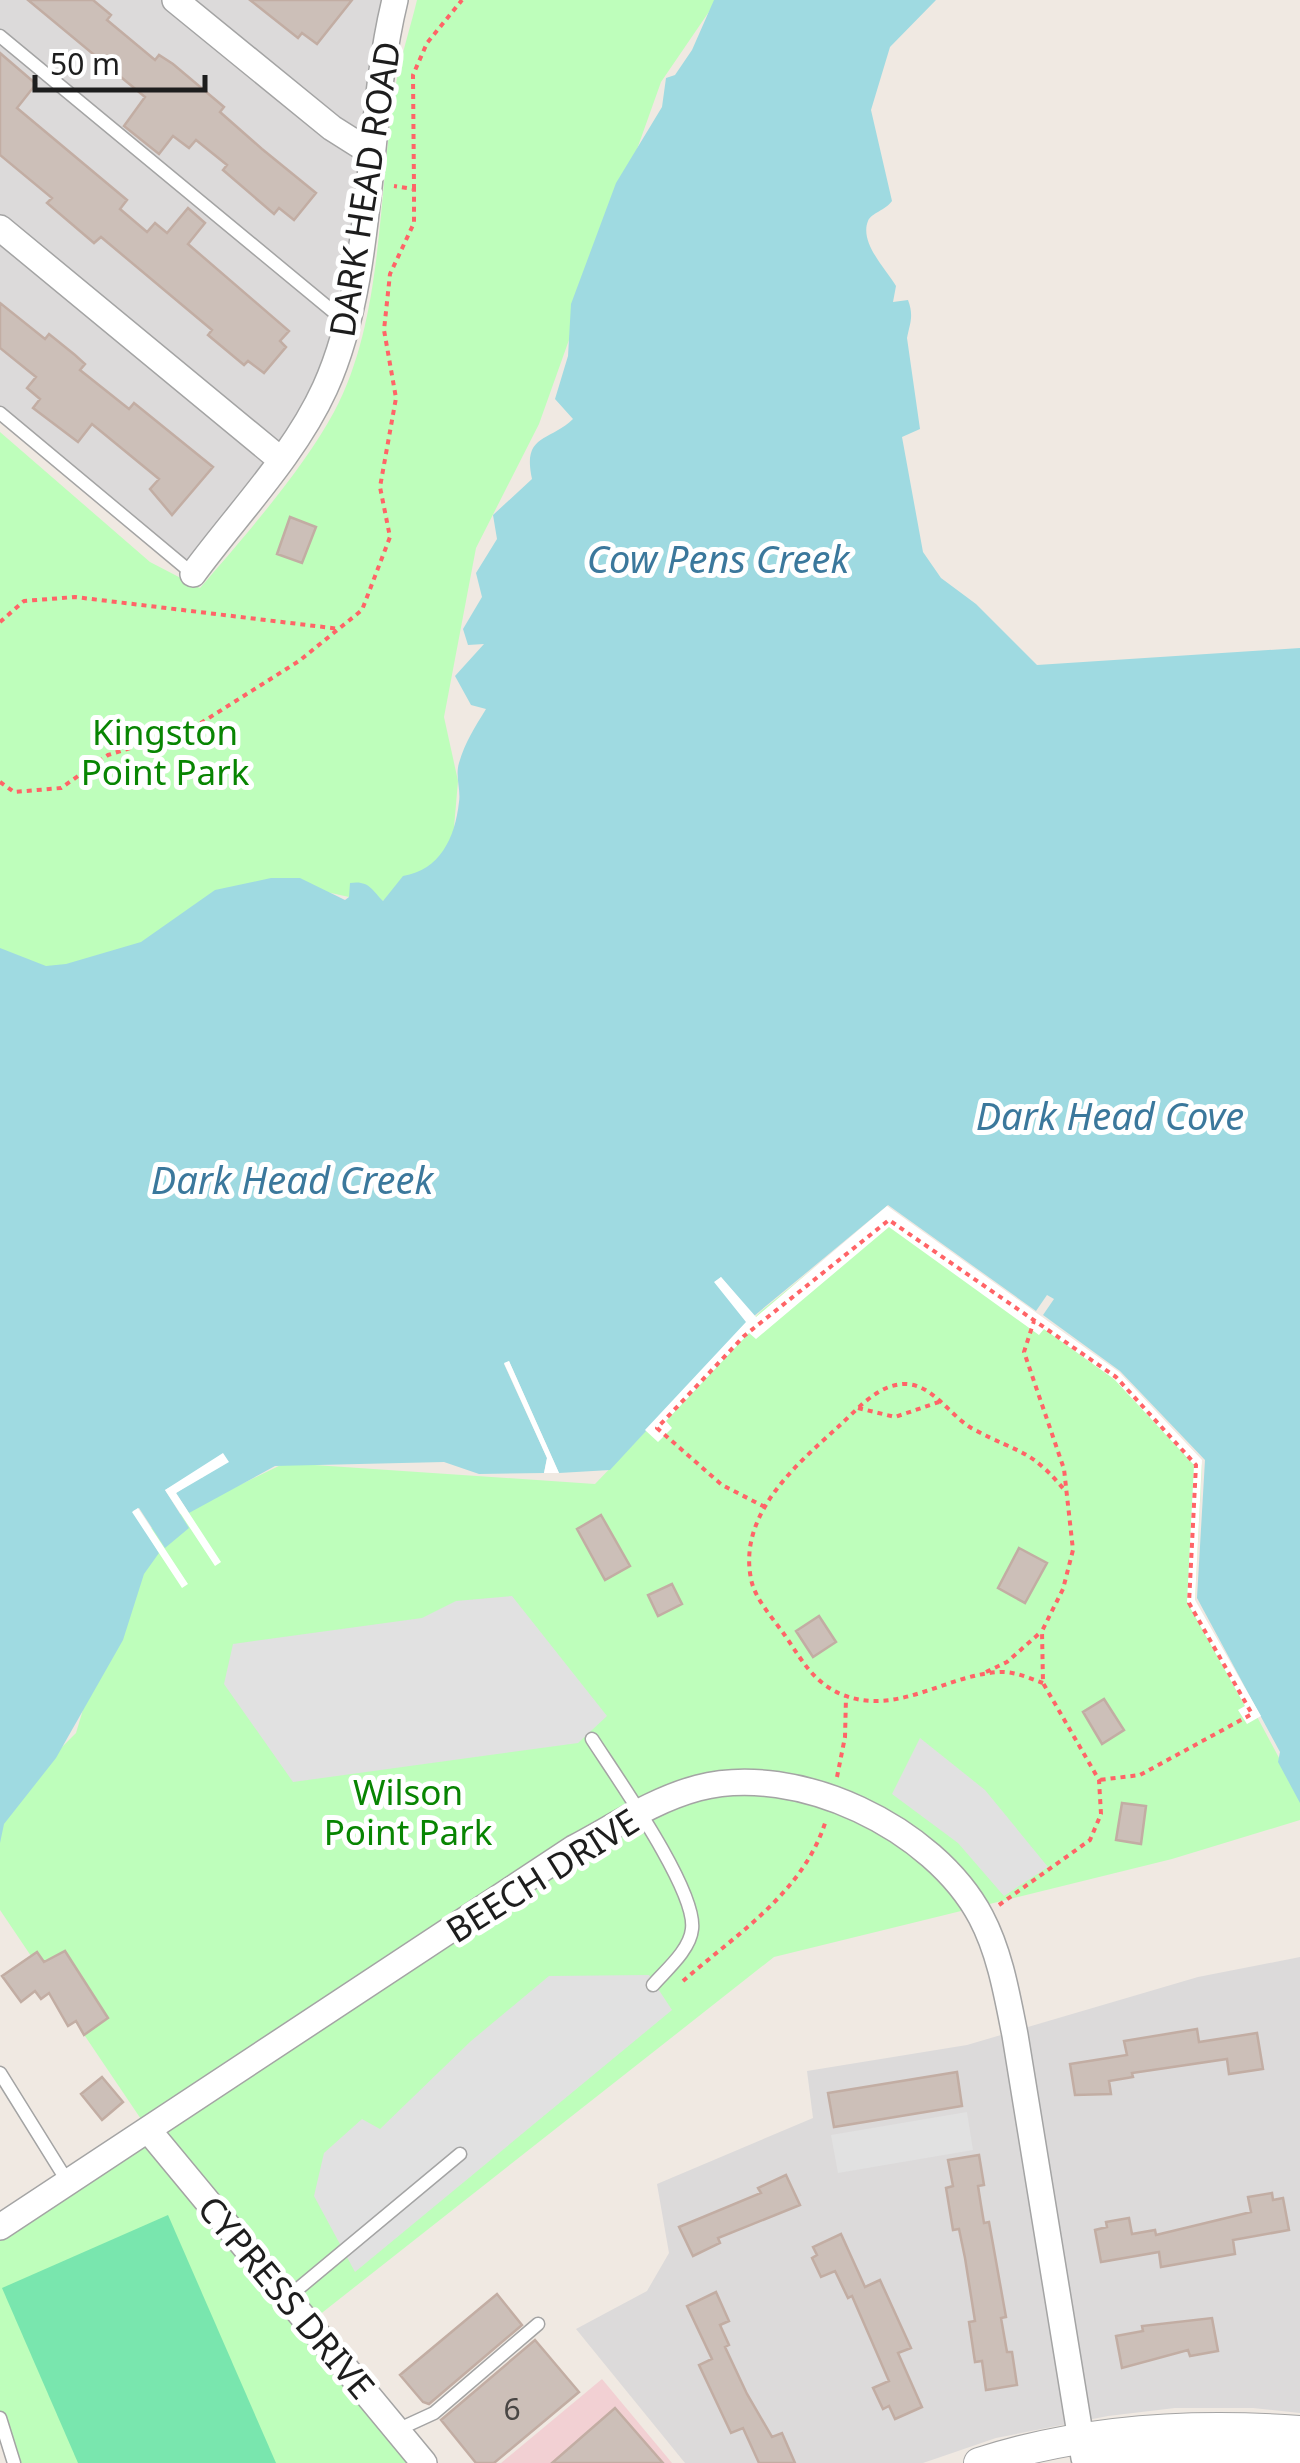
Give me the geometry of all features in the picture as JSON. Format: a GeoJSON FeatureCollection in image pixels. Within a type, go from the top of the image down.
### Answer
{"type":"FeatureCollection","features":[{"type":"Feature","properties":{"kind":"street"},"geometry":{"type":"LineString","coordinates":[[175,0],[332,128],[370,152]]}},
{"type":"Feature","properties":{"kind":"street","name":"DARK HEAD ROAD"},"geometry":{"type":"LineString","coordinates":[[193,574],[281,460],[325,388],[347,323],[384,48],[396,0]]}},
{"type":"Feature","properties":{"kind":"street"},"geometry":{"type":"LineString","coordinates":[[0,228],[281,460]]}},
{"type":"Feature","properties":{"kind":"street","name":"BEECH DRIVE"},"geometry":{"type":"LineString","coordinates":[[1,2224],[70,2184],[150,2131],[170,2112],[574,1848],[638,1812],[700,1788],[782,1786],[832,1799],[882,1820],[909,1839],[980,1915],[1006,1990],[1015,2034],[1088,2455]]}},
{"type":"Feature","properties":{"kind":"street","name":"CYPRESS DRIVE"},"geometry":{"type":"LineString","coordinates":[[150,2131],[424,2463]]}},
{"type":"Feature","properties":{"kind":"street"},"geometry":{"type":"LineString","coordinates":[[1088,2455],[1185,2428],[1300,2431]]}},
{"type":"Feature","properties":{"kind":"street"},"geometry":{"type":"LineString","coordinates":[[979,2463],[1088,2455],[1300,2460]]}},
{"type":"Feature","properties":{"kind":"lane"},"geometry":{"type":"LineString","coordinates":[[0,36],[347,323]]}},
{"type":"Feature","properties":{"kind":"lane"},"geometry":{"type":"LineString","coordinates":[[0,413],[193,574]]}},
{"type":"Feature","properties":{"kind":"lane"},"geometry":{"type":"LineString","coordinates":[[592,1739],[686,1894],[692,1929],[684,1948],[653,1985]]}},
{"type":"Feature","properties":{"kind":"lane"},"geometry":{"type":"LineString","coordinates":[[0,2073],[70,2184]]}},
{"type":"Feature","properties":{"kind":"lane"},"geometry":{"type":"LineString","coordinates":[[287,2298],[460,2154]]}},
{"type":"Feature","properties":{"kind":"lane"},"geometry":{"type":"LineString","coordinates":[[397,2430],[434,2413],[538,2324]]}},
{"type":"Feature","properties":{"kind":"lane"},"geometry":{"type":"LineString","coordinates":[[0,2418],[14,2463]]}},
{"type":"Feature","properties":{"kind":"path"},"geometry":{"type":"LineString","coordinates":[[0,782],[14,792],[61,788],[108,754],[193,728],[300,662],[362,610],[390,537],[380,487],[396,398],[384,330],[390,274],[414,223],[413,75],[426,43],[462,0]]}},
{"type":"Feature","properties":{"kind":"path"},"geometry":{"type":"LineString","coordinates":[[366,182],[414,188]]}},
{"type":"Feature","properties":{"kind":"path"},"geometry":{"type":"LineString","coordinates":[[0,622],[24,601],[75,597],[340,629]]}},
{"type":"Feature","properties":{"kind":"path"},"geometry":{"type":"LineString","coordinates":[[765,1506],[722,1484],[657,1428],[744,1336],[889,1220],[1116,1377],[1196,1465],[1189,1603],[1252,1714],[1140,1775],[1099,1780]]}},
{"type":"Feature","properties":{"kind":"path"},"geometry":{"type":"LineString","coordinates":[[1034,1321],[1026,1334],[1024,1352],[1054,1431],[1067,1493],[1073,1550],[1063,1590],[1042,1631],[1008,1662],[896,1699],[846,1696],[816,1681],[757,1594],[750,1577],[751,1544],[765,1506],[788,1473],[858,1408],[889,1386],[906,1384],[921,1388],[964,1424],[1032,1454],[1067,1493]]}},
{"type":"Feature","properties":{"kind":"path"},"geometry":{"type":"LineString","coordinates":[[858,1408],[894,1417],[940,1402]]}},
{"type":"Feature","properties":{"kind":"path"},"geometry":{"type":"LineString","coordinates":[[980,1915],[1013,1898],[1090,1840],[1101,1814],[1099,1780],[1043,1683],[1042,1631]]}},
{"type":"Feature","properties":{"kind":"path"},"geometry":{"type":"LineString","coordinates":[[980,1674],[1003,1671],[1043,1683]]}},
{"type":"Feature","properties":{"kind":"path"},"geometry":{"type":"LineString","coordinates":[[678,1986],[800,1878],[816,1853],[845,1736],[846,1696]]}},
{"type":"Feature","properties":{"kind":"shaded area"},"geometry":{"type":"Polygon","coordinates":[[[0,0],[396,0],[347,323],[312,412],[193,574],[0,415],[0,0]]]}},
{"type":"Feature","properties":{"kind":"shaded area"},"geometry":{"type":"Polygon","coordinates":[[[512,1596],[607,1716],[578,1743],[293,1782],[224,1684],[233,1644],[422,1618],[456,1601],[512,1596]]]}},
{"type":"Feature","properties":{"kind":"shaded area"},"geometry":{"type":"Polygon","coordinates":[[[920,1738],[985,1790],[1048,1867],[1004,1896],[958,1843],[892,1794],[920,1738]]]}},
{"type":"Feature","properties":{"kind":"shaded area"},"geometry":{"type":"Polygon","coordinates":[[[1300,1957],[1300,2413],[1253,2408],[1175,2408],[1108,2416],[996,2438],[923,2463],[685,2463],[576,2329],[647,2291],[669,2253],[657,2184],[813,2118],[807,2071],[967,2045],[1198,1977],[1300,1957]]]}},
{"type":"Feature","properties":{"kind":"shaded area"},"geometry":{"type":"Polygon","coordinates":[[[649,1975],[672,2010],[355,2272],[314,2196],[324,2153],[362,2119],[380,2129],[471,2041],[549,1976],[649,1975]]]}},
{"type":"Feature","properties":{"kind":"shaded area"},"geometry":{"type":"Polygon","coordinates":[[[967,2112],[973,2150],[838,2173],[831,2135],[967,2112]]]}},
{"type":"Feature","properties":{"kind":"shaded area"},"geometry":{"type":"Polygon","coordinates":[[[602,2379],[672,2463],[501,2463],[602,2379]]]}},
{"type":"Feature","properties":{"kind":"green space","name":"Kingston Point Park"},"geometry":{"type":"Polygon","coordinates":[[[417,0],[717,0],[661,82],[539,424],[476,548],[444,717],[458,781],[453,839],[437,871],[412,891],[376,903],[277,881],[148,944],[31,980],[0,974],[0,432],[150,562],[200,588],[306,457],[334,412],[350,376],[371,296],[395,89],[417,0]]]}},
{"type":"Feature","properties":{"kind":"green space","name":"Wilson Point Park"},"geometry":{"type":"Polygon","coordinates":[[[888,1208],[1118,1373],[1202,1465],[1195,1601],[1300,1797],[1300,1820],[1172,1859],[774,1957],[309,2323],[411,2463],[14,2463],[0,2418],[0,2226],[149,2131],[0,1910],[0,1809],[76,1733],[135,1536],[285,1463],[595,1484],[761,1311],[888,1208]]]}},
{"type":"Feature","properties":{"kind":"green space"},"geometry":{"type":"Polygon","coordinates":[[[168,2215],[276,2463],[78,2463],[2,2288],[168,2215]]]}},
{"type":"Feature","properties":{"kind":"water"},"geometry":{"type":"Polygon","coordinates":[[[714,0],[936,0],[890,47],[871,110],[892,201],[870,218],[866,229],[875,256],[896,286],[893,302],[908,300],[910,306],[907,338],[920,429],[902,437],[923,552],[941,578],[976,604],[1037,665],[1300,648],[1300,1803],[1278,1762],[1280,1752],[1197,1598],[1205,1460],[1120,1371],[1043,1315],[1054,1299],[1047,1295],[1036,1311],[888,1205],[754,1316],[721,1277],[715,1282],[747,1322],[610,1470],[559,1473],[509,1361],[504,1364],[547,1458],[544,1473],[479,1474],[444,1462],[275,1466],[189,1513],[176,1493],[201,1476],[204,1479],[198,1472],[165,1490],[189,1528],[165,1548],[139,1508],[133,1511],[159,1553],[144,1574],[123,1640],[56,1758],[4,1824],[0,1843],[0,948],[46,966],[66,964],[141,942],[215,890],[271,878],[300,878],[345,900],[350,883],[362,883],[383,901],[403,876],[427,867],[443,850],[457,815],[459,763],[486,709],[471,705],[455,676],[484,644],[468,645],[463,629],[482,597],[476,573],[497,539],[493,515],[532,479],[534,446],[573,419],[555,399],[568,356],[571,304],[616,183],[662,107],[666,78],[675,75],[692,50],[714,0]]]}},
{"type":"Feature","properties":{"kind":"pier"},"geometry":{"type":"Polygon","coordinates":[[[887,1206],[1119,1372],[1202,1460],[1195,1600],[1261,1716],[1247,1724],[1238,1710],[1245,1706],[1187,1602],[1194,1465],[1114,1379],[1044,1329],[1039,1335],[889,1227],[756,1339],[749,1333],[666,1421],[672,1428],[658,1442],[645,1430],[746,1322],[714,1282],[721,1277],[756,1317],[887,1206]]]}},
{"type":"Feature","properties":{"kind":"pier"},"geometry":{"type":"Polygon","coordinates":[[[509,1361],[559,1473],[544,1473],[547,1458],[504,1363],[509,1361]]]}},
{"type":"Feature","properties":{"kind":"pier"},"geometry":{"type":"Polygon","coordinates":[[[223,1453],[229,1462],[176,1493],[221,1562],[215,1566],[165,1490],[223,1453]]]}},
{"type":"Feature","properties":{"kind":"pier"},"geometry":{"type":"Polygon","coordinates":[[[138,1508],[188,1584],[182,1588],[132,1512],[138,1508]]]}},
{"type":"Feature","properties":{"kind":"building"},"geometry":{"type":"Polygon","coordinates":[[[28,0],[93,0],[111,15],[107,20],[155,60],[159,55],[173,64],[224,107],[220,112],[316,193],[294,220],[279,208],[274,214],[223,170],[227,165],[196,140],[189,148],[173,136],[159,154],[124,126],[145,97],[28,0]]]}},
{"type":"Feature","properties":{"kind":"building"},"geometry":{"type":"Polygon","coordinates":[[[250,0],[352,0],[317,44],[302,33],[298,38],[250,0]]]}},
{"type":"Feature","properties":{"kind":"building"},"geometry":{"type":"Polygon","coordinates":[[[0,53],[36,84],[17,108],[127,200],[120,209],[147,232],[155,223],[167,233],[188,208],[205,223],[188,244],[289,331],[280,341],[286,347],[264,373],[248,361],[244,365],[208,335],[212,330],[101,237],[94,243],[47,203],[52,198],[0,155],[0,53]]]}},
{"type":"Feature","properties":{"kind":"building"},"geometry":{"type":"Polygon","coordinates":[[[0,303],[45,339],[49,334],[85,364],[80,370],[129,409],[134,403],[213,467],[172,515],[150,489],[159,479],[92,424],[78,442],[33,408],[40,399],[27,388],[36,377],[0,348],[0,303]]]}},
{"type":"Feature","properties":{"kind":"building"},"geometry":{"type":"Polygon","coordinates":[[[290,517],[316,527],[302,563],[277,554],[290,517]]]}},
{"type":"Feature","properties":{"kind":"building"},"geometry":{"type":"Polygon","coordinates":[[[601,1515],[630,1566],[605,1580],[577,1529],[601,1515]]]}},
{"type":"Feature","properties":{"kind":"building"},"geometry":{"type":"Polygon","coordinates":[[[1019,1548],[1047,1563],[1025,1603],[998,1588],[1019,1548]]]}},
{"type":"Feature","properties":{"kind":"building"},"geometry":{"type":"Polygon","coordinates":[[[672,1584],[682,1604],[658,1616],[648,1595],[672,1584]]]}},
{"type":"Feature","properties":{"kind":"building"},"geometry":{"type":"Polygon","coordinates":[[[819,1616],[836,1642],[813,1657],[796,1631],[819,1616]]]}},
{"type":"Feature","properties":{"kind":"building"},"geometry":{"type":"Polygon","coordinates":[[[1104,1699],[1124,1730],[1102,1744],[1083,1712],[1104,1699]]]}},
{"type":"Feature","properties":{"kind":"building"},"geometry":{"type":"Polygon","coordinates":[[[1122,1803],[1146,1806],[1141,1844],[1116,1840],[1122,1803]]]}},
{"type":"Feature","properties":{"kind":"building"},"geometry":{"type":"Polygon","coordinates":[[[65,1951],[108,2018],[84,2035],[76,2021],[68,2026],[49,1993],[41,1999],[35,1991],[21,2002],[2,1976],[37,1952],[44,1962],[65,1951]]]}},
{"type":"Feature","properties":{"kind":"building"},"geometry":{"type":"Polygon","coordinates":[[[1197,2029],[1199,2042],[1257,2033],[1263,2069],[1229,2074],[1227,2059],[1132,2073],[1133,2077],[1109,2081],[1111,2094],[1075,2095],[1070,2064],[1127,2055],[1124,2041],[1197,2029]]]}},
{"type":"Feature","properties":{"kind":"building"},"geometry":{"type":"Polygon","coordinates":[[[957,2072],[962,2106],[834,2127],[828,2093],[957,2072]]]}},
{"type":"Feature","properties":{"kind":"building"},"geometry":{"type":"Polygon","coordinates":[[[102,2077],[123,2102],[102,2120],[81,2094],[102,2077]]]}},
{"type":"Feature","properties":{"kind":"building"},"geometry":{"type":"Polygon","coordinates":[[[979,2155],[984,2185],[978,2186],[981,2205],[984,2223],[989,2222],[1006,2317],[1001,2318],[1017,2385],[986,2390],[982,2361],[975,2362],[969,2322],[975,2321],[965,2258],[959,2229],[953,2230],[946,2188],[953,2186],[948,2160],[979,2155]]]}},
{"type":"Feature","properties":{"kind":"building"},"geometry":{"type":"Polygon","coordinates":[[[786,2175],[800,2205],[718,2238],[720,2243],[693,2256],[679,2227],[761,2193],[758,2188],[786,2175]]]}},
{"type":"Feature","properties":{"kind":"building"},"geometry":{"type":"Polygon","coordinates":[[[1272,2193],[1273,2200],[1283,2198],[1289,2230],[1233,2240],[1235,2254],[1161,2267],[1159,2252],[1101,2262],[1095,2230],[1107,2227],[1106,2222],[1129,2218],[1132,2234],[1155,2230],[1156,2235],[1251,2212],[1248,2197],[1272,2193]]]}},
{"type":"Feature","properties":{"kind":"building"},"geometry":{"type":"Polygon","coordinates":[[[841,2234],[865,2287],[880,2280],[911,2348],[898,2353],[922,2407],[895,2419],[889,2406],[883,2409],[873,2388],[889,2381],[852,2296],[848,2298],[835,2271],[821,2277],[812,2258],[817,2255],[813,2247],[841,2234]]]}},
{"type":"Feature","properties":{"kind":"building"},"geometry":{"type":"Polygon","coordinates":[[[716,2292],[729,2321],[720,2325],[729,2345],[725,2347],[772,2437],[782,2433],[795,2463],[759,2463],[743,2428],[731,2433],[699,2365],[712,2359],[687,2306],[716,2292]]]}},
{"type":"Feature","properties":{"kind":"building"},"geometry":{"type":"Polygon","coordinates":[[[497,2294],[522,2325],[429,2404],[423,2402],[400,2375],[497,2294]]]}},
{"type":"Feature","properties":{"kind":"building"},"geometry":{"type":"Polygon","coordinates":[[[1212,2318],[1218,2351],[1190,2356],[1188,2350],[1122,2368],[1116,2336],[1143,2331],[1142,2326],[1212,2318]]]}},
{"type":"Feature","properties":{"kind":"building"},"geometry":{"type":"Polygon","coordinates":[[[535,2340],[579,2392],[494,2463],[476,2463],[441,2420],[535,2340]]]}},
{"type":"Feature","properties":{"kind":"building"},"geometry":{"type":"Polygon","coordinates":[[[615,2408],[663,2463],[552,2463],[615,2408]]]}},
{"type":"Feature","properties":{"kind":"water label","name":"Cow Pens Creek"},"geometry":{"type":"Point","coordinates":[718,558]}},
{"type":"Feature","properties":{"kind":"water label","name":"Dark Head Cove"},"geometry":{"type":"Point","coordinates":[1110,1115]}},
{"type":"Feature","properties":{"kind":"water label","name":"Dark Head Creek"},"geometry":{"type":"Point","coordinates":[292,1179]}}]}
